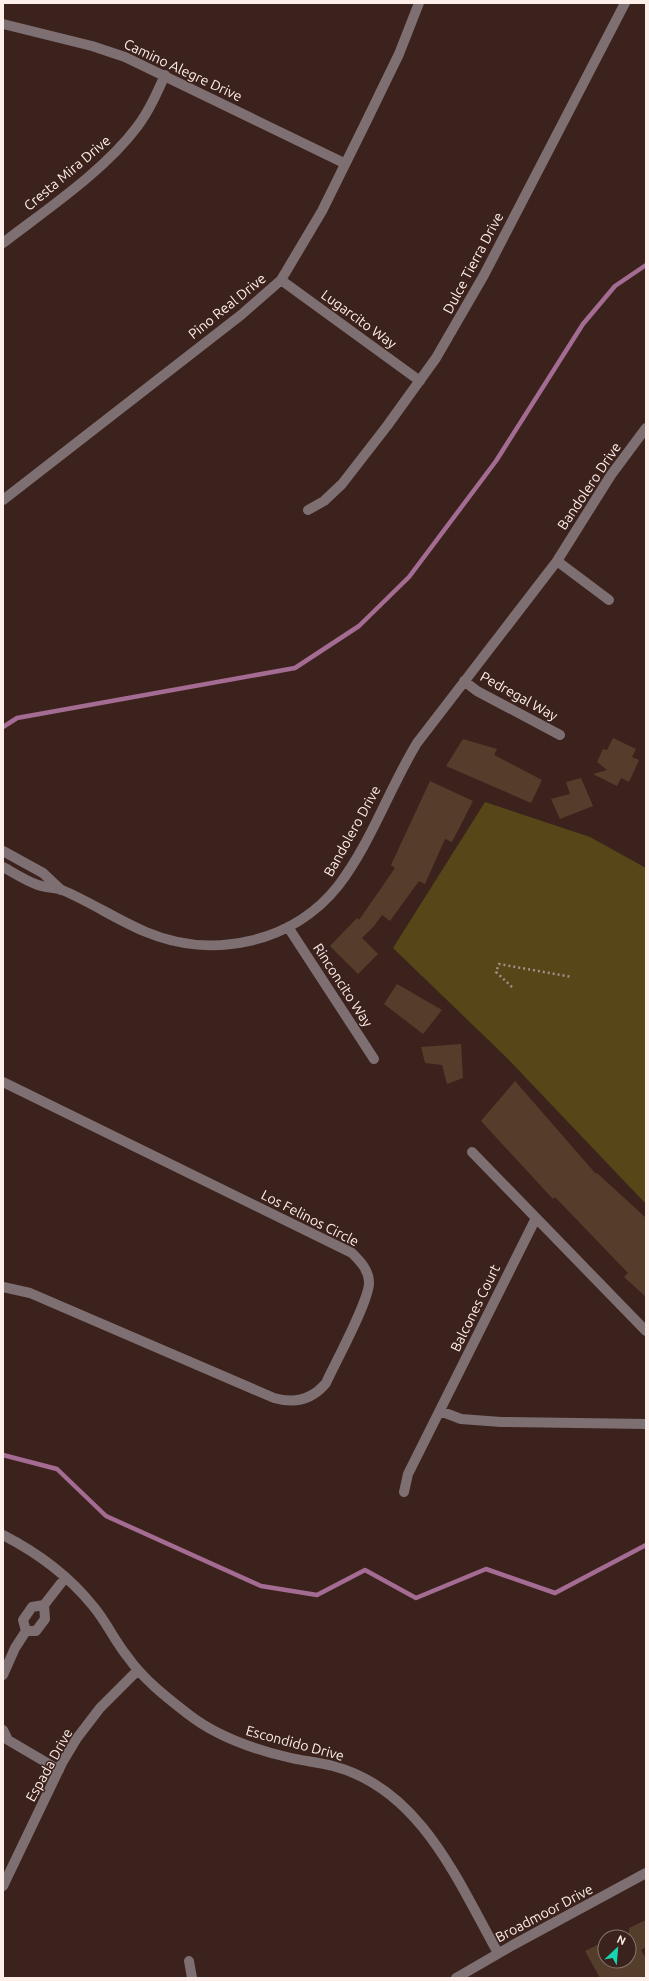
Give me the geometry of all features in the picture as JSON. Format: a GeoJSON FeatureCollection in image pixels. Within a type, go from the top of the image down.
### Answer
{"type":"FeatureCollection","features":[{"type":"Feature","properties":{"kind":"street","name":"Pino Real Drive"},"geometry":{"type":"LineString","coordinates":[[3,500],[241,316],[281,280],[322,211],[344,163],[399,54],[419,3]]}},
{"type":"Feature","properties":{"kind":"street","name":"Dulce Tierra Drive"},"geometry":{"type":"LineString","coordinates":[[308,510],[324,501],[342,484],[420,381],[452,334],[626,3]]}},
{"type":"Feature","properties":{"kind":"street","name":"Camino Alegre Drive"},"geometry":{"type":"LineString","coordinates":[[3,24],[92,46],[125,57],[165,75],[344,163]]}},
{"type":"Feature","properties":{"kind":"street","name":"Cresta Mira Drive"},"geometry":{"type":"LineString","coordinates":[[3,243],[81,182],[122,146],[147,112],[165,75]]}},
{"type":"Feature","properties":{"kind":"street","name":"Lugarcito Way"},"geometry":{"type":"LineString","coordinates":[[281,280],[420,381]]}},
{"type":"Feature","properties":{"kind":"street","name":"Bandolero Drive"},"geometry":{"type":"LineString","coordinates":[[3,867],[38,885],[61,890],[146,932],[195,945],[216,946],[254,940],[288,927],[310,913],[329,897],[354,862],[406,761],[429,727],[557,561],[611,475],[646,428]]}},
{"type":"Feature","properties":{"kind":"street"},"geometry":{"type":"LineString","coordinates":[[557,561],[609,600]]}},
{"type":"Feature","properties":{"kind":"street","name":"Pedregal Way"},"geometry":{"type":"LineString","coordinates":[[464,681],[477,691],[560,735]]}},
{"type":"Feature","properties":{"kind":"street","name":"Bandolero Drive"},"geometry":{"type":"LineString","coordinates":[[3,851],[43,873],[61,890]]}},
{"type":"Feature","properties":{"kind":"street","name":"Rinconcito Way"},"geometry":{"type":"LineString","coordinates":[[288,927],[374,1059]]}},
{"type":"Feature","properties":{"kind":"street","name":"Los Felinos Circle"},"geometry":{"type":"LineString","coordinates":[[3,1082],[352,1252],[366,1269],[369,1283],[365,1300],[326,1383],[318,1392],[304,1400],[290,1402],[274,1398],[30,1293],[3,1287]]}},
{"type":"Feature","properties":{"kind":"street"},"geometry":{"type":"LineString","coordinates":[[472,1152],[646,1331]]}},
{"type":"Feature","properties":{"kind":"street","name":"Balcones Court"},"geometry":{"type":"LineString","coordinates":[[404,1492],[408,1474],[536,1218]]}},
{"type":"Feature","properties":{"kind":"street"},"geometry":{"type":"LineString","coordinates":[[440,1411],[462,1419],[646,1424]]}},
{"type":"Feature","properties":{"kind":"street","name":"Escondido Drive"},"geometry":{"type":"LineString","coordinates":[[3,1535],[21,1544],[50,1564],[65,1578],[92,1604],[127,1657],[138,1670],[158,1689],[190,1715],[232,1739],[260,1750],[334,1766],[377,1786],[404,1807],[423,1825],[443,1854],[498,1953]]}},
{"type":"Feature","properties":{"kind":"street"},"geometry":{"type":"LineString","coordinates":[[26,1631],[36,1631],[45,1619],[44,1605],[65,1578]]}},
{"type":"Feature","properties":{"kind":"street"},"geometry":{"type":"LineString","coordinates":[[3,1675],[15,1648],[26,1631],[23,1620],[32,1607],[44,1605]]}},
{"type":"Feature","properties":{"kind":"street","name":"Espada Drive"},"geometry":{"type":"LineString","coordinates":[[3,1886],[59,1770],[77,1738],[100,1708],[138,1670]]}},
{"type":"Feature","properties":{"kind":"street"},"geometry":{"type":"LineString","coordinates":[[3,1730],[8,1740],[59,1770]]}},
{"type":"Feature","properties":{"kind":"street","name":"Broadmoor Drive"},"geometry":{"type":"LineString","coordinates":[[456,1978],[498,1953],[646,1873]]}},
{"type":"Feature","properties":{"kind":"street"},"geometry":{"type":"LineString","coordinates":[[189,1961],[192,1978]]}},
{"type":"Feature","properties":{"kind":"path"},"geometry":{"type":"LineString","coordinates":[[512,988],[496,972],[499,964],[572,977]]}},
{"type":"Feature","properties":{"kind":"shaded area"},"geometry":{"type":"Polygon","coordinates":[[[485,802],[590,837],[646,868],[646,1204],[506,1057],[393,948],[485,802]]]}},
{"type":"Feature","properties":{"kind":"building"},"geometry":{"type":"Polygon","coordinates":[[[613,738],[636,749],[632,757],[639,760],[629,782],[621,778],[617,786],[593,774],[607,770],[597,762],[603,749],[607,750],[613,738]]]}},
{"type":"Feature","properties":{"kind":"building"},"geometry":{"type":"Polygon","coordinates":[[[463,739],[497,749],[494,755],[542,780],[531,803],[446,766],[463,739]]]}},
{"type":"Feature","properties":{"kind":"building"},"geometry":{"type":"Polygon","coordinates":[[[581,778],[593,806],[560,819],[551,799],[570,794],[566,782],[581,778]]]}},
{"type":"Feature","properties":{"kind":"building"},"geometry":{"type":"Polygon","coordinates":[[[430,781],[473,801],[452,842],[445,839],[425,884],[419,881],[390,921],[382,915],[362,938],[378,954],[358,974],[330,946],[357,918],[359,920],[395,868],[391,865],[430,781]]]}},
{"type":"Feature","properties":{"kind":"building"},"geometry":{"type":"Polygon","coordinates":[[[397,984],[442,1010],[423,1034],[384,1004],[397,984]]]}},
{"type":"Feature","properties":{"kind":"building"},"geometry":{"type":"Polygon","coordinates":[[[461,1044],[463,1078],[447,1084],[442,1065],[425,1063],[421,1047],[461,1044]]]}},
{"type":"Feature","properties":{"kind":"building"},"geometry":{"type":"Polygon","coordinates":[[[515,1081],[596,1174],[597,1173],[646,1218],[646,1297],[624,1277],[628,1273],[555,1197],[553,1199],[481,1121],[515,1081]]]}},
{"type":"Feature","properties":{"kind":"building"},"geometry":{"type":"Polygon","coordinates":[[[646,1920],[646,1947],[641,1950],[646,1959],[646,1978],[600,1978],[585,1951],[597,1945],[597,1969],[637,1969],[637,1929],[629,1928],[646,1920]]]}},
{"type":"Feature","properties":{"kind":"waterway"},"geometry":{"type":"LineString","coordinates":[[3,727],[17,718],[295,668],[359,626],[409,577],[496,461],[583,324],[615,286],[646,265]]}},
{"type":"Feature","properties":{"kind":"waterway"},"geometry":{"type":"LineString","coordinates":[[3,1455],[57,1469],[106,1516],[261,1586],[317,1595],[365,1570],[416,1598],[486,1569],[555,1593],[646,1545]]}}]}
